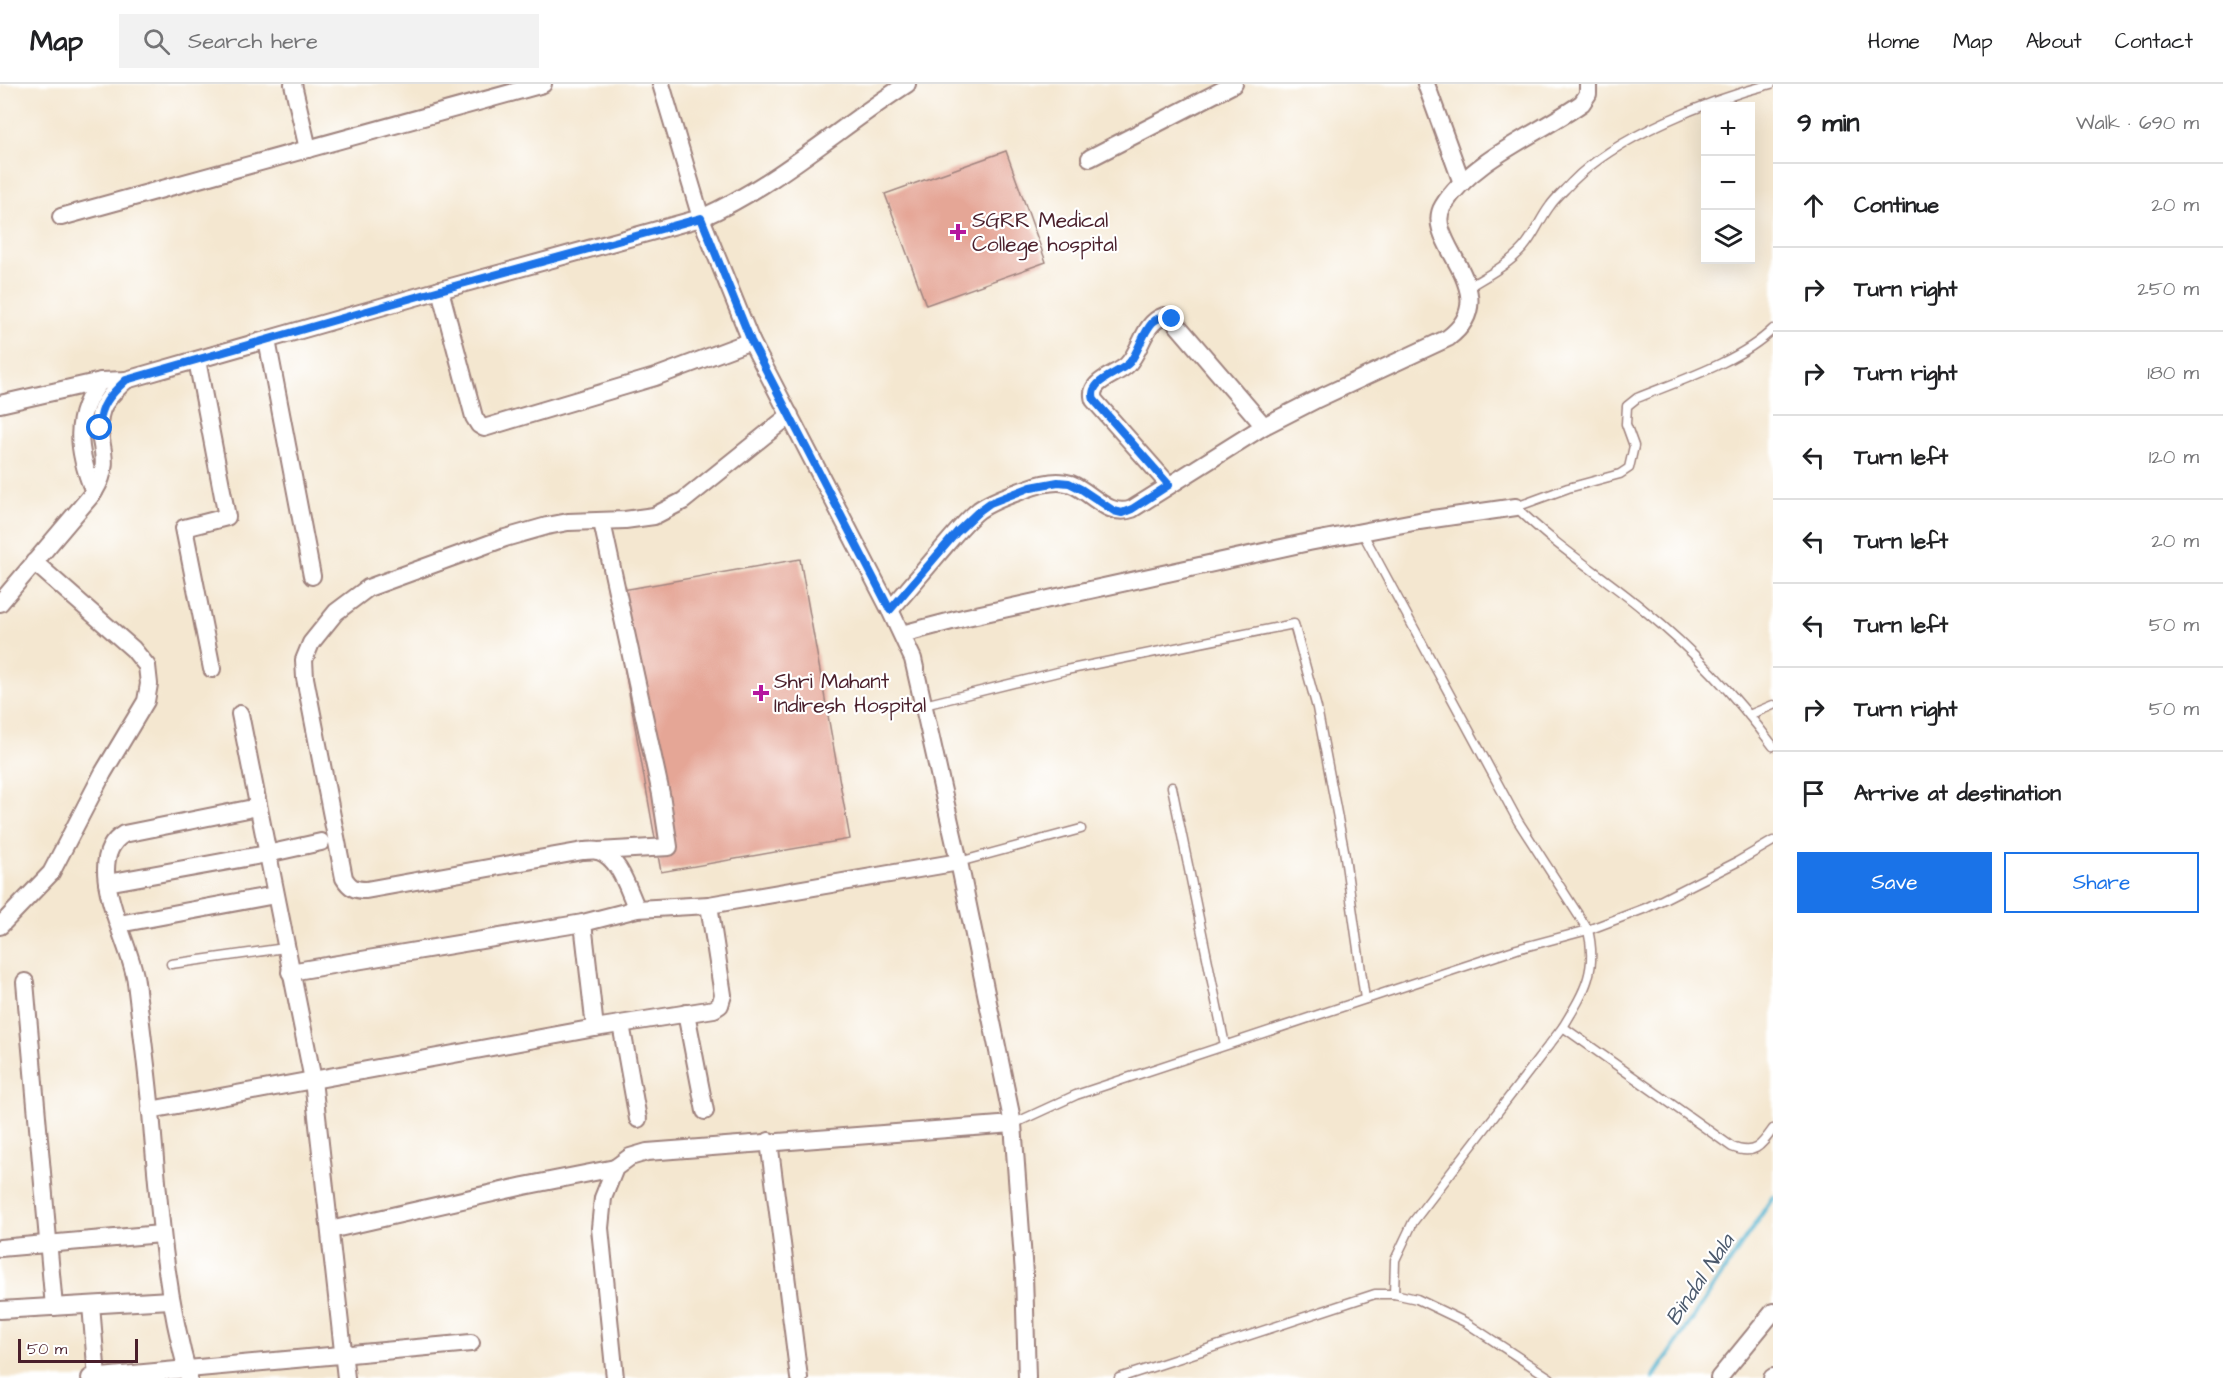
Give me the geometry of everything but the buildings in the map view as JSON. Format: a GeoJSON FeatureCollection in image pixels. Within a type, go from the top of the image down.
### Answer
{"type":"FeatureCollection","features":[{"type":"Feature","properties":{"kind":"street"},"geometry":{"type":"LineString","coordinates":[[293,84],[308,149]]}},
{"type":"Feature","properties":{"kind":"street"},"geometry":{"type":"LineString","coordinates":[[61,217],[543,84]]}},
{"type":"Feature","properties":{"kind":"street"},"geometry":{"type":"LineString","coordinates":[[662,84],[701,218],[754,345],[913,659],[959,862],[1013,1124],[1024,1274],[1027,1378]]}},
{"type":"Feature","properties":{"kind":"street"},"geometry":{"type":"LineString","coordinates":[[1090,158],[1234,84]]}},
{"type":"Feature","properties":{"kind":"street"},"geometry":{"type":"LineString","coordinates":[[1426,84],[1459,187]]}},
{"type":"Feature","properties":{"kind":"street"},"geometry":{"type":"LineString","coordinates":[[890,610],[957,532],[990,503],[1031,487],[1058,482],[1069,483],[1114,511],[1122,513],[1132,509],[1264,426],[1314,400],[1448,338],[1464,324],[1470,301],[1464,275],[1439,223],[1442,207],[1459,187],[1503,152],[1582,103],[1587,94],[1588,84]]}},
{"type":"Feature","properties":{"kind":"street"},"geometry":{"type":"LineString","coordinates":[[0,404],[101,381],[126,380],[701,218],[736,202],[763,186],[898,87]]}},
{"type":"Feature","properties":{"kind":"street"},"geometry":{"type":"LineString","coordinates":[[440,290],[474,417],[484,428],[754,345]]}},
{"type":"Feature","properties":{"kind":"street"},"geometry":{"type":"LineString","coordinates":[[1169,485],[1094,400],[1092,394],[1097,384],[1131,362],[1156,318],[1164,316],[1172,319],[1264,426]]}},
{"type":"Feature","properties":{"kind":"street"},"geometry":{"type":"LineString","coordinates":[[267,340],[312,576]]}},
{"type":"Feature","properties":{"kind":"street"},"geometry":{"type":"LineString","coordinates":[[197,360],[226,517],[184,528],[212,669]]}},
{"type":"Feature","properties":{"kind":"street"},"geometry":{"type":"LineString","coordinates":[[0,603],[94,492],[102,479],[105,463],[100,416],[109,396],[126,380]]}},
{"type":"Feature","properties":{"kind":"street"},"geometry":{"type":"LineString","coordinates":[[94,492],[87,477],[81,453],[81,423],[86,401],[101,381]]}},
{"type":"Feature","properties":{"kind":"street"},"geometry":{"type":"LineString","coordinates":[[602,522],[660,794],[669,847],[583,850],[366,890],[357,890],[348,885],[344,878],[307,690],[304,660],[311,643],[336,612],[368,588],[528,531],[568,522],[602,522],[654,516],[683,501],[790,415]]}},
{"type":"Feature","properties":{"kind":"street"},"geometry":{"type":"LineString","coordinates":[[902,634],[1060,596],[1362,532],[1516,507]]}},
{"type":"Feature","properties":{"kind":"street"},"geometry":{"type":"LineString","coordinates":[[0,926],[51,873],[103,773],[146,701],[149,684],[147,666],[133,650],[34,562]]}},
{"type":"Feature","properties":{"kind":"street"},"geometry":{"type":"LineString","coordinates":[[240,714],[313,1080],[346,1378]]}},
{"type":"Feature","properties":{"kind":"street"},"geometry":{"type":"LineString","coordinates":[[188,1374],[170,1300],[161,1234],[136,978],[111,906],[107,882],[108,854],[116,839],[124,834],[258,807]]}},
{"type":"Feature","properties":{"kind":"street"},"geometry":{"type":"LineString","coordinates":[[107,882],[267,854],[321,842]]}},
{"type":"Feature","properties":{"kind":"street"},"geometry":{"type":"LineString","coordinates":[[598,851],[611,859],[618,868],[637,909]]}},
{"type":"Feature","properties":{"kind":"street"},"geometry":{"type":"LineString","coordinates":[[291,972],[583,923],[637,909],[709,905],[959,862]]}},
{"type":"Feature","properties":{"kind":"street"},"geometry":{"type":"LineString","coordinates":[[119,924],[275,895]]}},
{"type":"Feature","properties":{"kind":"street"},"geometry":{"type":"LineString","coordinates":[[150,1110],[595,1028],[714,1009],[720,1005],[723,995],[709,905]]}},
{"type":"Feature","properties":{"kind":"street"},"geometry":{"type":"LineString","coordinates":[[583,923],[595,1028]]}},
{"type":"Feature","properties":{"kind":"street"},"geometry":{"type":"LineString","coordinates":[[25,982],[54,1307]]}},
{"type":"Feature","properties":{"kind":"street"},"geometry":{"type":"LineString","coordinates":[[686,1013],[705,1111]]}},
{"type":"Feature","properties":{"kind":"street"},"geometry":{"type":"LineString","coordinates":[[621,1024],[638,1119]]}},
{"type":"Feature","properties":{"kind":"street"},"geometry":{"type":"LineString","coordinates":[[330,1230],[615,1168],[630,1157],[647,1152],[1013,1124]]}},
{"type":"Feature","properties":{"kind":"street"},"geometry":{"type":"LineString","coordinates":[[769,1141],[799,1378]]}},
{"type":"Feature","properties":{"kind":"street"},"geometry":{"type":"LineString","coordinates":[[615,1168],[603,1198],[600,1228],[615,1378]]}},
{"type":"Feature","properties":{"kind":"street"},"geometry":{"type":"LineString","coordinates":[[0,1248],[161,1234]]}},
{"type":"Feature","properties":{"kind":"street"},"geometry":{"type":"LineString","coordinates":[[0,1310],[170,1300]]}},
{"type":"Feature","properties":{"kind":"street"},"geometry":{"type":"LineString","coordinates":[[91,1305],[97,1378]]}},
{"type":"Feature","properties":{"kind":"street"},"geometry":{"type":"LineString","coordinates":[[1719,1378],[1773,1312]]}},
{"type":"Feature","properties":{"kind":"street"},"geometry":{"type":"LineString","coordinates":[[90,1378],[188,1374],[342,1354],[471,1343]]}},
{"type":"Feature","properties":{"kind":"lane"},"geometry":{"type":"LineString","coordinates":[[1467,288],[1507,263],[1524,247],[1550,206],[1574,180],[1607,152],[1645,132],[1713,103],[1771,84]]}},
{"type":"Feature","properties":{"kind":"lane"},"geometry":{"type":"LineString","coordinates":[[1773,328],[1757,343],[1733,357],[1637,398],[1627,406],[1626,424],[1634,446],[1629,468],[1620,474],[1568,488],[1516,507],[1538,528],[1645,611],[1697,657],[1749,715],[1773,746]]}},
{"type":"Feature","properties":{"kind":"lane"},"geometry":{"type":"LineString","coordinates":[[1362,532],[1518,821],[1588,930],[1593,958],[1580,999],[1563,1027],[1413,1222],[1395,1260],[1394,1294]]}},
{"type":"Feature","properties":{"kind":"lane"},"geometry":{"type":"LineString","coordinates":[[924,705],[1066,670],[1294,624],[1317,708],[1344,850],[1365,999]]}},
{"type":"Feature","properties":{"kind":"lane"},"geometry":{"type":"LineString","coordinates":[[1749,715],[1773,705]]}},
{"type":"Feature","properties":{"kind":"lane"},"geometry":{"type":"LineString","coordinates":[[1172,787],[1226,1045]]}},
{"type":"Feature","properties":{"kind":"lane"},"geometry":{"type":"LineString","coordinates":[[959,862],[1081,829]]}},
{"type":"Feature","properties":{"kind":"lane"},"geometry":{"type":"LineString","coordinates":[[1013,1124],[1076,1095],[1517,949],[1588,930],[1646,908],[1773,841]]}},
{"type":"Feature","properties":{"kind":"lane"},"geometry":{"type":"LineString","coordinates":[[171,964],[285,948]]}},
{"type":"Feature","properties":{"kind":"lane"},"geometry":{"type":"LineString","coordinates":[[1563,1027],[1732,1148],[1744,1152],[1755,1149],[1773,1129]]}},
{"type":"Feature","properties":{"kind":"lane"},"geometry":{"type":"LineString","coordinates":[[1119,1378],[1375,1294],[1394,1294],[1417,1299],[1465,1322],[1550,1378]]}},
{"type":"Feature","properties":{"kind":"waterway","name":"Bindal Nala"},"geometry":{"type":"LineString","coordinates":[[1653,1378],[1773,1197]]}},
{"type":"Feature","properties":{"kind":"place","name":"SGRR Medical College hospital"},"geometry":{"type":"Point","coordinates":[958,232]}},
{"type":"Feature","properties":{"kind":"place","name":"Shri Mahant Indiresh Hospital"},"geometry":{"type":"Point","coordinates":[761,693]}},
{"type":"Feature","properties":{"kind":"route"},"geometry":{"type":"LineString","coordinates":[[100,428],[103,407],[109,396],[126,380],[701,218],[751,341],[890,610],[957,532],[990,503],[1031,487],[1058,482],[1069,483],[1114,511],[1122,513],[1169,485],[1094,400],[1092,394],[1097,384],[1131,362],[1156,318],[1164,316],[1172,319]]}}]}
